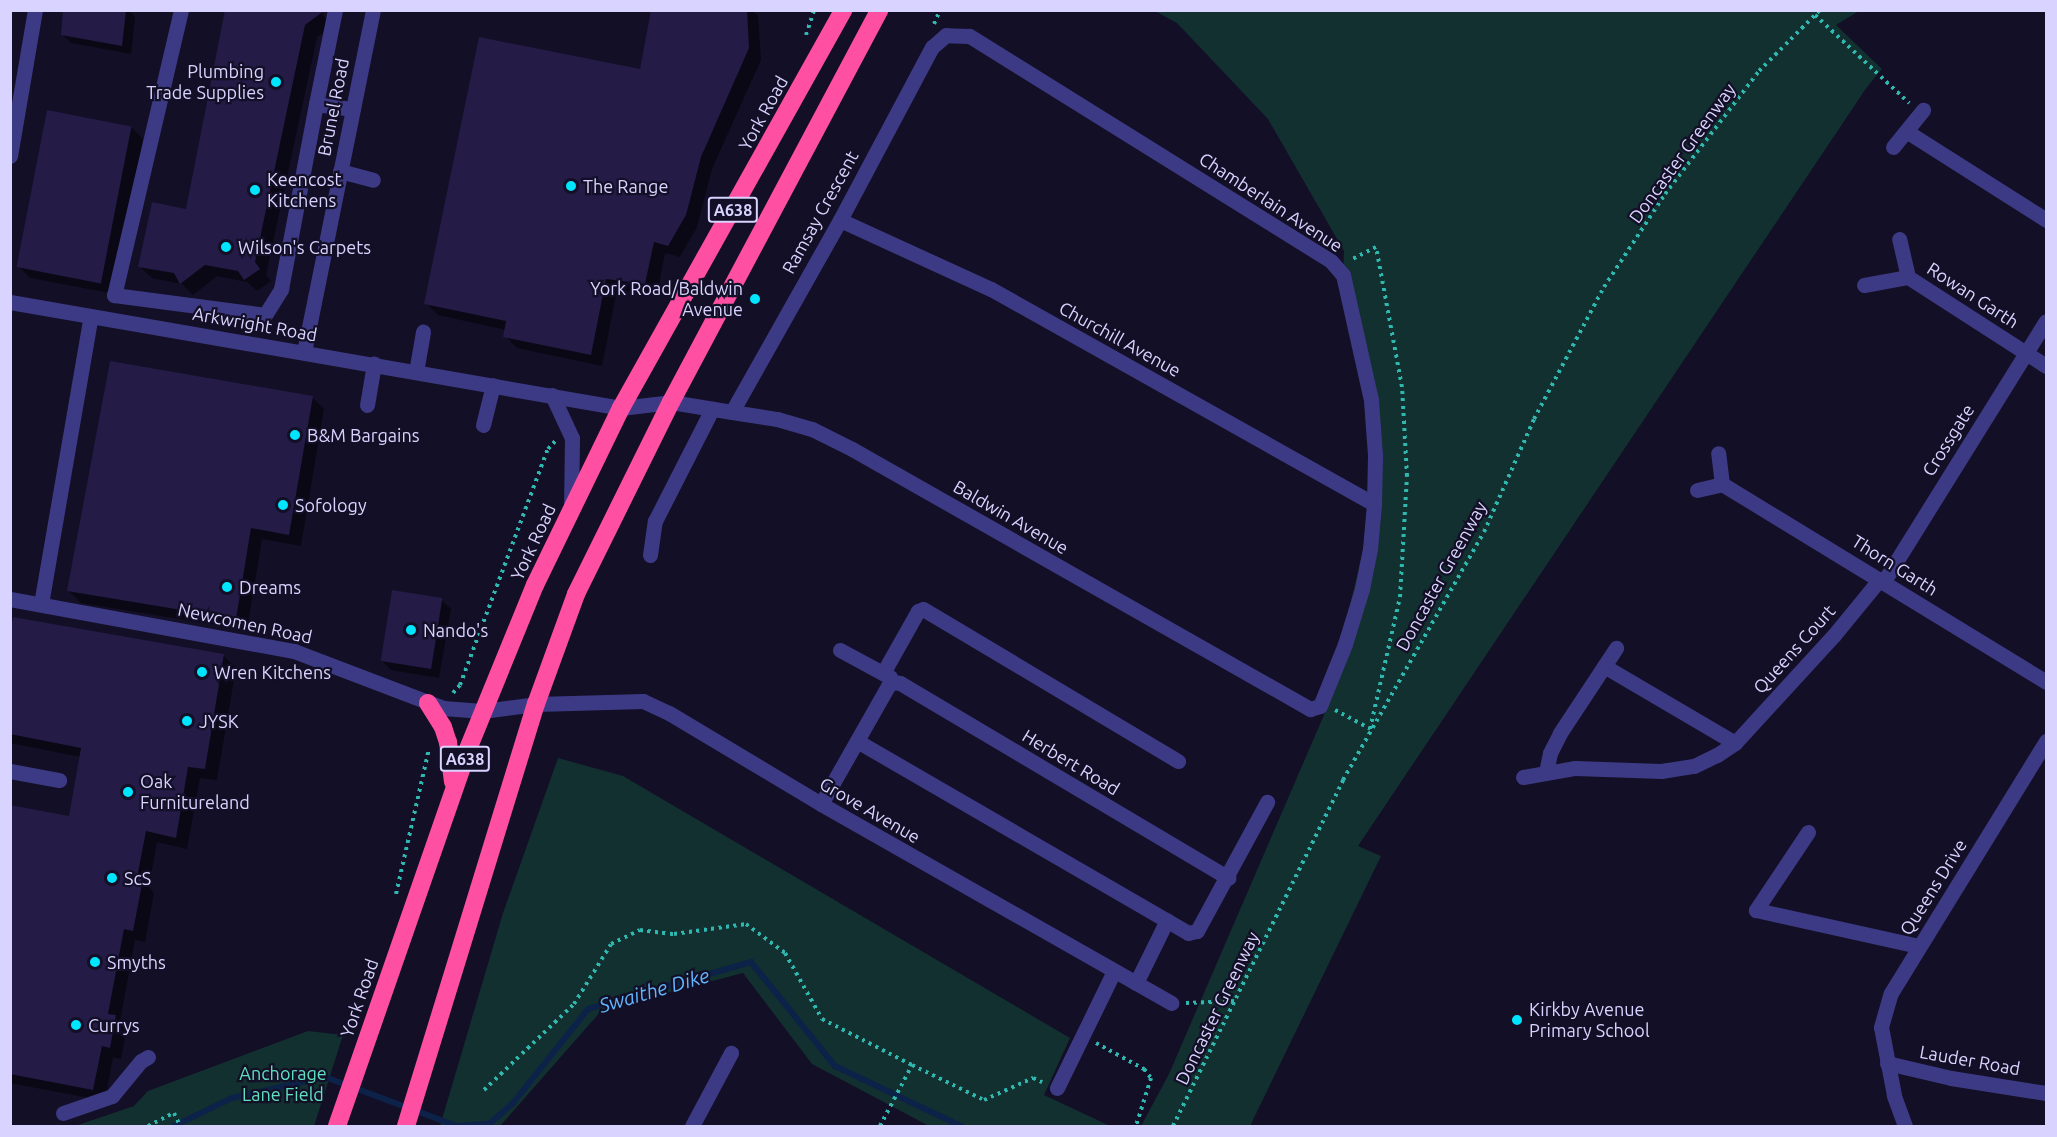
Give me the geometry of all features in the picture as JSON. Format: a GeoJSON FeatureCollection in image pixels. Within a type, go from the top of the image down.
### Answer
{"type":"FeatureCollection","features":[{"type":"Feature","properties":{"kind":"highway","name":"York Road"},"geometry":{"type":"LineString","coordinates":[[337,1126],[454,790],[483,711],[535,585],[621,408],[843,10]]}},
{"type":"Feature","properties":{"kind":"highway","name":"A638"},"geometry":{"type":"LineString","coordinates":[[406,1126],[536,704],[576,594],[671,402],[879,10]]}},
{"type":"Feature","properties":{"kind":"highway"},"geometry":{"type":"LineString","coordinates":[[428,703],[443,727],[448,742],[454,790]]}},
{"type":"Feature","properties":{"kind":"street"},"geometry":{"type":"LineString","coordinates":[[10,156],[36,10]]}},
{"type":"Feature","properties":{"kind":"street"},"geometry":{"type":"LineString","coordinates":[[113,320],[114,295],[181,10]]}},
{"type":"Feature","properties":{"kind":"street"},"geometry":{"type":"LineString","coordinates":[[114,295],[265,315],[280,289],[335,10]]}},
{"type":"Feature","properties":{"kind":"street","name":"Brunel Road"},"geometry":{"type":"LineString","coordinates":[[304,352],[373,10]]}},
{"type":"Feature","properties":{"kind":"street","name":"Ramsay Crescent"},"geometry":{"type":"LineString","coordinates":[[732,412],[840,220],[932,47],[946,35]]}},
{"type":"Feature","properties":{"kind":"street","name":"Chamberlain Avenue"},"geometry":{"type":"LineString","coordinates":[[946,35],[969,36],[990,48],[1331,261],[1343,275],[1371,400],[1375,455],[1374,504],[1370,549],[1362,589],[1345,644],[1319,706]]}},
{"type":"Feature","properties":{"kind":"street"},"geometry":{"type":"LineString","coordinates":[[316,104],[352,109]]}},
{"type":"Feature","properties":{"kind":"street"},"geometry":{"type":"LineString","coordinates":[[1893,147],[1922,112]]}},
{"type":"Feature","properties":{"kind":"street"},"geometry":{"type":"LineString","coordinates":[[1906,131],[2046,220]]}},
{"type":"Feature","properties":{"kind":"street"},"geometry":{"type":"LineString","coordinates":[[340,171],[373,180]]}},
{"type":"Feature","properties":{"kind":"street","name":"Churchill Avenue"},"geometry":{"type":"LineString","coordinates":[[840,220],[991,289],[1374,504]]}},
{"type":"Feature","properties":{"kind":"street","name":"Rowan Garth"},"geometry":{"type":"LineString","coordinates":[[1899,239],[1908,277]]}},
{"type":"Feature","properties":{"kind":"street","name":"Rowan Garth"},"geometry":{"type":"LineString","coordinates":[[1864,285],[1908,277],[2046,366]]}},
{"type":"Feature","properties":{"kind":"street","name":"Arkwright Road"},"geometry":{"type":"LineString","coordinates":[[10,302],[621,408],[671,402]]}},
{"type":"Feature","properties":{"kind":"street"},"geometry":{"type":"LineString","coordinates":[[40,604],[91,316]]}},
{"type":"Feature","properties":{"kind":"street","name":"Crossgate"},"geometry":{"type":"LineString","coordinates":[[1882,580],[2046,321]]}},
{"type":"Feature","properties":{"kind":"street"},"geometry":{"type":"LineString","coordinates":[[416,372],[423,332]]}},
{"type":"Feature","properties":{"kind":"street"},"geometry":{"type":"LineString","coordinates":[[367,405],[374,364]]}},
{"type":"Feature","properties":{"kind":"street"},"geometry":{"type":"LineString","coordinates":[[483,425],[493,385]]}},
{"type":"Feature","properties":{"kind":"street"},"geometry":{"type":"LineString","coordinates":[[552,395],[572,438],[571,510]]}},
{"type":"Feature","properties":{"kind":"street","name":"Baldwin Avenue"},"geometry":{"type":"LineString","coordinates":[[671,402],[777,419],[812,429],[852,448],[1310,709],[1319,706]]}},
{"type":"Feature","properties":{"kind":"street"},"geometry":{"type":"LineString","coordinates":[[650,555],[654,521],[712,408]]}},
{"type":"Feature","properties":{"kind":"street"},"geometry":{"type":"LineString","coordinates":[[1697,490],[1722,484],[1718,453]]}},
{"type":"Feature","properties":{"kind":"street","name":"Thorn Garth"},"geometry":{"type":"LineString","coordinates":[[1722,484],[2046,682]]}},
{"type":"Feature","properties":{"kind":"street","name":"Queens Court"},"geometry":{"type":"LineString","coordinates":[[1523,777],[1575,768],[1660,771],[1683,767],[1717,756],[1735,743],[1882,580]]}},
{"type":"Feature","properties":{"kind":"street","name":"Newcomen Road"},"geometry":{"type":"LineString","coordinates":[[10,598],[294,651],[443,708],[483,711],[536,704]]}},
{"type":"Feature","properties":{"kind":"street"},"geometry":{"type":"LineString","coordinates":[[821,804],[888,686],[888,678],[918,611],[923,609],[1178,761]]}},
{"type":"Feature","properties":{"kind":"street"},"geometry":{"type":"LineString","coordinates":[[1546,772],[1550,753],[1560,733],[1616,648]]}},
{"type":"Feature","properties":{"kind":"street","name":"Herbert Road"},"geometry":{"type":"LineString","coordinates":[[840,650],[900,683],[1228,878]]}},
{"type":"Feature","properties":{"kind":"street"},"geometry":{"type":"LineString","coordinates":[[1604,666],[1735,743]]}},
{"type":"Feature","properties":{"kind":"street","name":"Grove Avenue"},"geometry":{"type":"LineString","coordinates":[[536,704],[642,701],[669,713],[821,804],[1172,1003]]}},
{"type":"Feature","properties":{"kind":"street"},"geometry":{"type":"LineString","coordinates":[[857,741],[1188,933],[1197,931],[1228,878],[1267,802]]}},
{"type":"Feature","properties":{"kind":"street","name":"Queens Drive"},"geometry":{"type":"LineString","coordinates":[[1905,1126],[1894,1095],[1881,1027],[1891,993],[2046,741]]}},
{"type":"Feature","properties":{"kind":"street"},"geometry":{"type":"LineString","coordinates":[[10,771],[59,780]]}},
{"type":"Feature","properties":{"kind":"street"},"geometry":{"type":"LineString","coordinates":[[1808,832],[1756,910],[1919,946]]}},
{"type":"Feature","properties":{"kind":"street"},"geometry":{"type":"LineString","coordinates":[[1136,983],[1167,920]]}},
{"type":"Feature","properties":{"kind":"street"},"geometry":{"type":"LineString","coordinates":[[1057,1088],[1114,971]]}},
{"type":"Feature","properties":{"kind":"street"},"geometry":{"type":"LineString","coordinates":[[692,1126],[731,1053]]}},
{"type":"Feature","properties":{"kind":"street"},"geometry":{"type":"LineString","coordinates":[[63,1113],[112,1096],[141,1061],[148,1057]]}},
{"type":"Feature","properties":{"kind":"street","name":"Lauder Road"},"geometry":{"type":"LineString","coordinates":[[1887,1063],[1951,1078],[2046,1093]]}},
{"type":"Feature","properties":{"kind":"street"},"geometry":{"type":"LineString","coordinates":[[416,1126],[421,1077]]}},
{"type":"Feature","properties":{"kind":"path","name":"Doncaster Greenway"},"geometry":{"type":"LineString","coordinates":[[1173,1126],[1237,1001],[1342,780],[1484,532],[1534,419],[1604,286],[1665,194],[1760,71],[1820,10]]}},
{"type":"Feature","properties":{"kind":"path"},"geometry":{"type":"LineString","coordinates":[[1815,15],[1922,112]]}},
{"type":"Feature","properties":{"kind":"path"},"geometry":{"type":"LineString","coordinates":[[1319,706],[1370,729]]}},
{"type":"Feature","properties":{"kind":"path"},"geometry":{"type":"LineString","coordinates":[[484,1090],[574,1004],[611,944],[640,930],[674,934],[746,924],[785,954],[822,1020],[984,1101],[1033,1078],[1057,1088]]}},
{"type":"Feature","properties":{"kind":"path"},"geometry":{"type":"LineString","coordinates":[[1172,1003],[1237,1001]]}},
{"type":"Feature","properties":{"kind":"path"},"geometry":{"type":"LineString","coordinates":[[1082,1035],[1144,1069],[1151,1078],[1136,1126]]}},
{"type":"Feature","properties":{"kind":"path"},"geometry":{"type":"LineString","coordinates":[[880,1126],[912,1065]]}},
{"type":"Feature","properties":{"kind":"path"},"geometry":{"type":"LineString","coordinates":[[148,1126],[174,1113],[180,1126]]}},
{"type":"Feature","properties":{"kind":"green space"},"geometry":{"type":"Polygon","coordinates":[[[1155,11],[1859,11],[1836,25],[1882,69],[1867,87],[1358,846],[1381,856],[1250,1126],[1141,1126],[1169,1074],[1324,715],[1374,504],[1375,455],[1343,275],[1344,251],[1268,119],[1177,23],[1155,11]]]}},
{"type":"Feature","properties":{"kind":"green space"},"geometry":{"type":"Polygon","coordinates":[[[558,758],[623,776],[1070,1038],[1044,1095],[1110,1126],[929,1126],[812,1064],[743,973],[602,1010],[500,1126],[440,1126],[503,913],[558,758]]]}},
{"type":"Feature","properties":{"kind":"green space","name":"Anchorage Lane Field"},"geometry":{"type":"Polygon","coordinates":[[[308,1031],[343,1035],[314,1126],[75,1126],[134,1106],[148,1091],[308,1031]]]}},
{"type":"Feature","properties":{"kind":"building"},"geometry":{"type":"Polygon","coordinates":[[[63,10],[126,10],[122,46],[61,35],[63,10]]]}},
{"type":"Feature","properties":{"kind":"building"},"geometry":{"type":"Polygon","coordinates":[[[225,10],[325,10],[305,25],[255,262],[260,269],[244,280],[238,271],[205,265],[180,284],[174,273],[138,267],[152,202],[186,209],[225,10]]]}},
{"type":"Feature","properties":{"kind":"building","name":"The Range"},"geometry":{"type":"Polygon","coordinates":[[[651,10],[747,10],[749,48],[701,157],[686,215],[668,246],[654,242],[645,284],[606,279],[591,355],[503,337],[506,321],[424,304],[479,37],[640,69],[651,10]]]}},
{"type":"Feature","properties":{"kind":"building"},"geometry":{"type":"Polygon","coordinates":[[[47,110],[131,126],[101,283],[16,267],[47,110]]]}},
{"type":"Feature","properties":{"kind":"building"},"geometry":{"type":"Polygon","coordinates":[[[110,361],[313,396],[289,535],[251,528],[236,619],[67,591],[110,361]]]}},
{"type":"Feature","properties":{"kind":"building","name":"Nando's"},"geometry":{"type":"Polygon","coordinates":[[[392,590],[442,598],[431,669],[381,661],[392,590]]]}},
{"type":"Feature","properties":{"kind":"building"},"geometry":{"type":"Polygon","coordinates":[[[13,617],[224,654],[205,769],[188,767],[176,838],[146,831],[137,878],[143,879],[133,931],[124,929],[108,1014],[116,1015],[110,1048],[102,1046],[93,1090],[10,1074],[10,805],[69,816],[81,748],[10,734],[10,632],[13,617]]]}},
{"type":"Feature","properties":{"kind":"waterway","name":"Swaithe Dike"},"geometry":{"type":"LineString","coordinates":[[174,1126],[232,1098],[325,1077],[457,1126],[489,1124],[513,1103],[588,1009],[751,962],[835,1066],[961,1126]]}},
{"type":"Feature","properties":{"kind":"place","name":"Plumbing Trade Supplies"},"geometry":{"type":"Point","coordinates":[276,82]}},
{"type":"Feature","properties":{"kind":"place","name":"The Range"},"geometry":{"type":"Point","coordinates":[571,186]}},
{"type":"Feature","properties":{"kind":"place","name":"Keencost Kitchens"},"geometry":{"type":"Point","coordinates":[255,190]}},
{"type":"Feature","properties":{"kind":"place","name":"Wilson's Carpets"},"geometry":{"type":"Point","coordinates":[226,247]}},
{"type":"Feature","properties":{"kind":"place","name":"York Road/Baldwin Avenue"},"geometry":{"type":"Point","coordinates":[755,299]}},
{"type":"Feature","properties":{"kind":"place","name":"B&M Bargains"},"geometry":{"type":"Point","coordinates":[295,435]}},
{"type":"Feature","properties":{"kind":"place","name":"Sofology"},"geometry":{"type":"Point","coordinates":[283,505]}},
{"type":"Feature","properties":{"kind":"place","name":"Dreams"},"geometry":{"type":"Point","coordinates":[227,587]}},
{"type":"Feature","properties":{"kind":"place","name":"Nando's"},"geometry":{"type":"Point","coordinates":[411,630]}},
{"type":"Feature","properties":{"kind":"place","name":"Wren Kitchens"},"geometry":{"type":"Point","coordinates":[202,672]}},
{"type":"Feature","properties":{"kind":"place","name":"JYSK"},"geometry":{"type":"Point","coordinates":[187,721]}},
{"type":"Feature","properties":{"kind":"place","name":"Oak Furnitureland"},"geometry":{"type":"Point","coordinates":[128,792]}},
{"type":"Feature","properties":{"kind":"place","name":"ScS"},"geometry":{"type":"Point","coordinates":[112,878]}},
{"type":"Feature","properties":{"kind":"place","name":"Smyths"},"geometry":{"type":"Point","coordinates":[95,962]}},
{"type":"Feature","properties":{"kind":"place","name":"Kirkby Avenue Primary School"},"geometry":{"type":"Point","coordinates":[1517,1020]}},
{"type":"Feature","properties":{"kind":"place","name":"Currys"},"geometry":{"type":"Point","coordinates":[76,1025]}}]}
